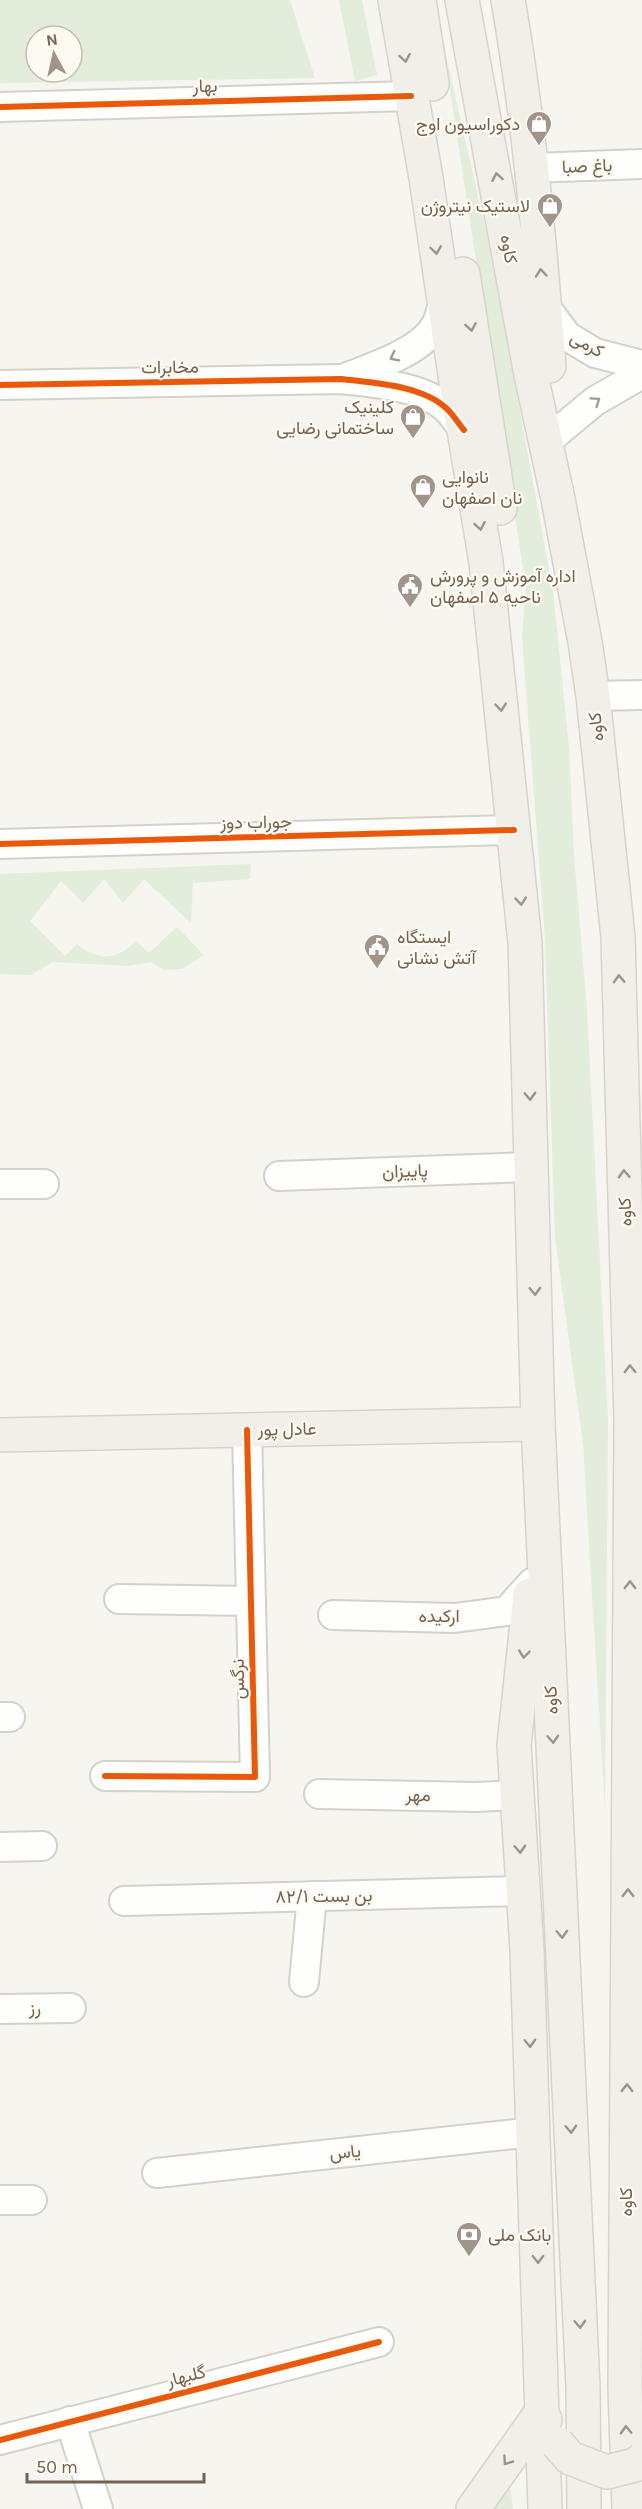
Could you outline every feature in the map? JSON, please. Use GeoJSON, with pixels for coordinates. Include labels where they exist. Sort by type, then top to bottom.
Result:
{"type":"FeatureCollection","features":[{"type":"Feature","properties":{"kind":"main road","name":"کاوه"},"geometry":{"type":"LineString","coordinates":[[395,0],[486,562],[525,943],[538,1424],[582,2375],[584,2509]]}},
{"type":"Feature","properties":{"kind":"main road"},"geometry":{"type":"LineString","coordinates":[[419,0],[509,565],[495,649]]}},
{"type":"Feature","properties":{"kind":"main road","name":"کاوه"},"geometry":{"type":"LineString","coordinates":[[462,0],[533,311],[558,499],[593,696],[632,1091],[636,1404],[630,1643],[625,2376],[629,2509]]}},
{"type":"Feature","properties":{"kind":"main road"},"geometry":{"type":"LineString","coordinates":[[508,0],[522,79],[532,168],[533,311],[554,435],[558,499]]}},
{"type":"Feature","properties":{"kind":"main road"},"geometry":{"type":"LineString","coordinates":[[522,79],[526,0]]}},
{"type":"Feature","properties":{"kind":"main road","name":"عادل پور"},"geometry":{"type":"LineString","coordinates":[[0,1435],[538,1424]]}},
{"type":"Feature","properties":{"kind":"main road"},"geometry":{"type":"LineString","coordinates":[[542,1492],[514,1745],[523,1891],[533,2132],[545,2509]]}},
{"type":"Feature","properties":{"kind":"main road"},"geometry":{"type":"LineString","coordinates":[[630,1643],[642,1696]]}},
{"type":"Feature","properties":{"kind":"main road"},"geometry":{"type":"LineString","coordinates":[[541,2413],[557,2443],[570,2458],[607,2472],[636,2465],[642,2460]]}},
{"type":"Feature","properties":{"kind":"main road"},"geometry":{"type":"LineString","coordinates":[[473,2509],[541,2413]]}},
{"type":"Feature","properties":{"kind":"street","name":"بهار"},"geometry":{"type":"LineString","coordinates":[[0,107],[411,96]]}},
{"type":"Feature","properties":{"kind":"street","name":"باغ صبا"},"geometry":{"type":"LineString","coordinates":[[532,168],[642,164]]}},
{"type":"Feature","properties":{"kind":"street"},"geometry":{"type":"LineString","coordinates":[[341,379],[390,360],[420,343],[436,325],[444,301]]}},
{"type":"Feature","properties":{"kind":"street","name":"کرمی"},"geometry":{"type":"LineString","coordinates":[[533,311],[595,353],[642,365]]}},
{"type":"Feature","properties":{"kind":"street"},"geometry":{"type":"LineString","coordinates":[[554,435],[595,401],[642,374]]}},
{"type":"Feature","properties":{"kind":"street"},"geometry":{"type":"LineString","coordinates":[[341,379],[393,386],[419,393],[445,407],[464,430]]}},
{"type":"Feature","properties":{"kind":"street","name":"مخابرات"},"geometry":{"type":"LineString","coordinates":[[0,385],[341,379]]}},
{"type":"Feature","properties":{"kind":"street"},"geometry":{"type":"LineString","coordinates":[[593,696],[642,695]]}},
{"type":"Feature","properties":{"kind":"street","name":"جوراب دوز"},"geometry":{"type":"LineString","coordinates":[[0,844],[514,831]]}},
{"type":"Feature","properties":{"kind":"street","name":"پاییزان"},"geometry":{"type":"LineString","coordinates":[[279,1176],[532,1167]]}},
{"type":"Feature","properties":{"kind":"street"},"geometry":{"type":"LineString","coordinates":[[0,1185],[45,1184]]}},
{"type":"Feature","properties":{"kind":"street","name":"نرگس"},"geometry":{"type":"LineString","coordinates":[[105,1776],[255,1777],[247,1430]]}},
{"type":"Feature","properties":{"kind":"street","name":"ارکیده"},"geometry":{"type":"LineString","coordinates":[[333,1614],[455,1618],[507,1611],[532,1582]]}},
{"type":"Feature","properties":{"kind":"street"},"geometry":{"type":"LineString","coordinates":[[119,1599],[251,1601]]}},
{"type":"Feature","properties":{"kind":"street","name":"مهر"},"geometry":{"type":"LineString","coordinates":[[319,1794],[476,1797],[517,1795]]}},
{"type":"Feature","properties":{"kind":"street"},"geometry":{"type":"LineString","coordinates":[[0,1847],[42,1846]]}},
{"type":"Feature","properties":{"kind":"street","name":"بن بست ۸۲/۱"},"geometry":{"type":"LineString","coordinates":[[124,1901],[523,1891]]}},
{"type":"Feature","properties":{"kind":"street"},"geometry":{"type":"LineString","coordinates":[[304,1982],[312,1896]]}},
{"type":"Feature","properties":{"kind":"street","name":"رز"},"geometry":{"type":"LineString","coordinates":[[0,2009],[71,2008]]}},
{"type":"Feature","properties":{"kind":"street","name":"یاس"},"geometry":{"type":"LineString","coordinates":[[157,2173],[533,2132]]}},
{"type":"Feature","properties":{"kind":"street"},"geometry":{"type":"LineString","coordinates":[[0,2200],[32,2200]]}},
{"type":"Feature","properties":{"kind":"street","name":"گلبهار"},"geometry":{"type":"LineString","coordinates":[[0,2440],[380,2342]]}},
{"type":"Feature","properties":{"kind":"street"},"geometry":{"type":"LineString","coordinates":[[70,2421],[98,2509]]}},
{"type":"Feature","properties":{"kind":"green space"},"geometry":{"type":"Polygon","coordinates":[[[0,0],[290,0],[315,78],[84,82],[84,24],[24,24],[24,83],[0,83],[0,0]]]}},
{"type":"Feature","properties":{"kind":"green space"},"geometry":{"type":"Polygon","coordinates":[[[339,0],[362,0],[377,75],[355,81],[339,0]]]}},
{"type":"Feature","properties":{"kind":"green space"},"geometry":{"type":"Polygon","coordinates":[[[442,38],[490,249],[553,591],[569,748],[574,855],[587,1010],[608,1420],[605,1809],[583,1444],[555,1237],[545,940],[522,636],[526,588],[442,38]]]}},
{"type":"Feature","properties":{"kind":"green space"},"geometry":{"type":"Polygon","coordinates":[[[251,864],[250,879],[193,883],[191,923],[144,879],[123,903],[104,879],[83,903],[61,881],[30,921],[65,956],[77,944],[92,954],[107,956],[129,948],[136,941],[149,953],[177,927],[204,955],[182,969],[165,970],[151,962],[127,966],[53,962],[30,975],[0,974],[0,874],[251,864]]]}},
{"type":"Feature","properties":{"kind":"green space"},"geometry":{"type":"Polygon","coordinates":[[[509,2476],[513,2509],[488,2509],[509,2476]]]}},
{"type":"Feature","properties":{"kind":"cycle path"},"geometry":{"type":"LineString","coordinates":[[0,107],[411,96]]}},
{"type":"Feature","properties":{"kind":"cycle path"},"geometry":{"type":"LineString","coordinates":[[0,385],[341,379],[396,386],[424,394],[446,408],[464,430]]}},
{"type":"Feature","properties":{"kind":"cycle path"},"geometry":{"type":"LineString","coordinates":[[0,844],[514,830]]}},
{"type":"Feature","properties":{"kind":"cycle path"},"geometry":{"type":"LineString","coordinates":[[105,1776],[255,1777],[247,1430]]}},
{"type":"Feature","properties":{"kind":"cycle path"},"geometry":{"type":"LineString","coordinates":[[0,2440],[379,2342]]}},
{"type":"Feature","properties":{"kind":"place","name":"دکوراسیون اوج"},"geometry":{"type":"Point","coordinates":[539,147]}},
{"type":"Feature","properties":{"kind":"place","name":"لاستیک نیتروژن"},"geometry":{"type":"Point","coordinates":[550,229]}},
{"type":"Feature","properties":{"kind":"place","name":"کلینیک ساختمانی رضایی"},"geometry":{"type":"Point","coordinates":[413,440]}},
{"type":"Feature","properties":{"kind":"place","name":"نانوایی نان اصفهان"},"geometry":{"type":"Point","coordinates":[423,510]}},
{"type":"Feature","properties":{"kind":"place","name":"اداره آموزش و پرورش ناحیه ۵ اصفهان"},"geometry":{"type":"Point","coordinates":[410,609]}},
{"type":"Feature","properties":{"kind":"place","name":"ایستگاه آتش نشانی"},"geometry":{"type":"Point","coordinates":[377,970]}},
{"type":"Feature","properties":{"kind":"place","name":"بانک ملی"},"geometry":{"type":"Point","coordinates":[469,2258]}}]}
